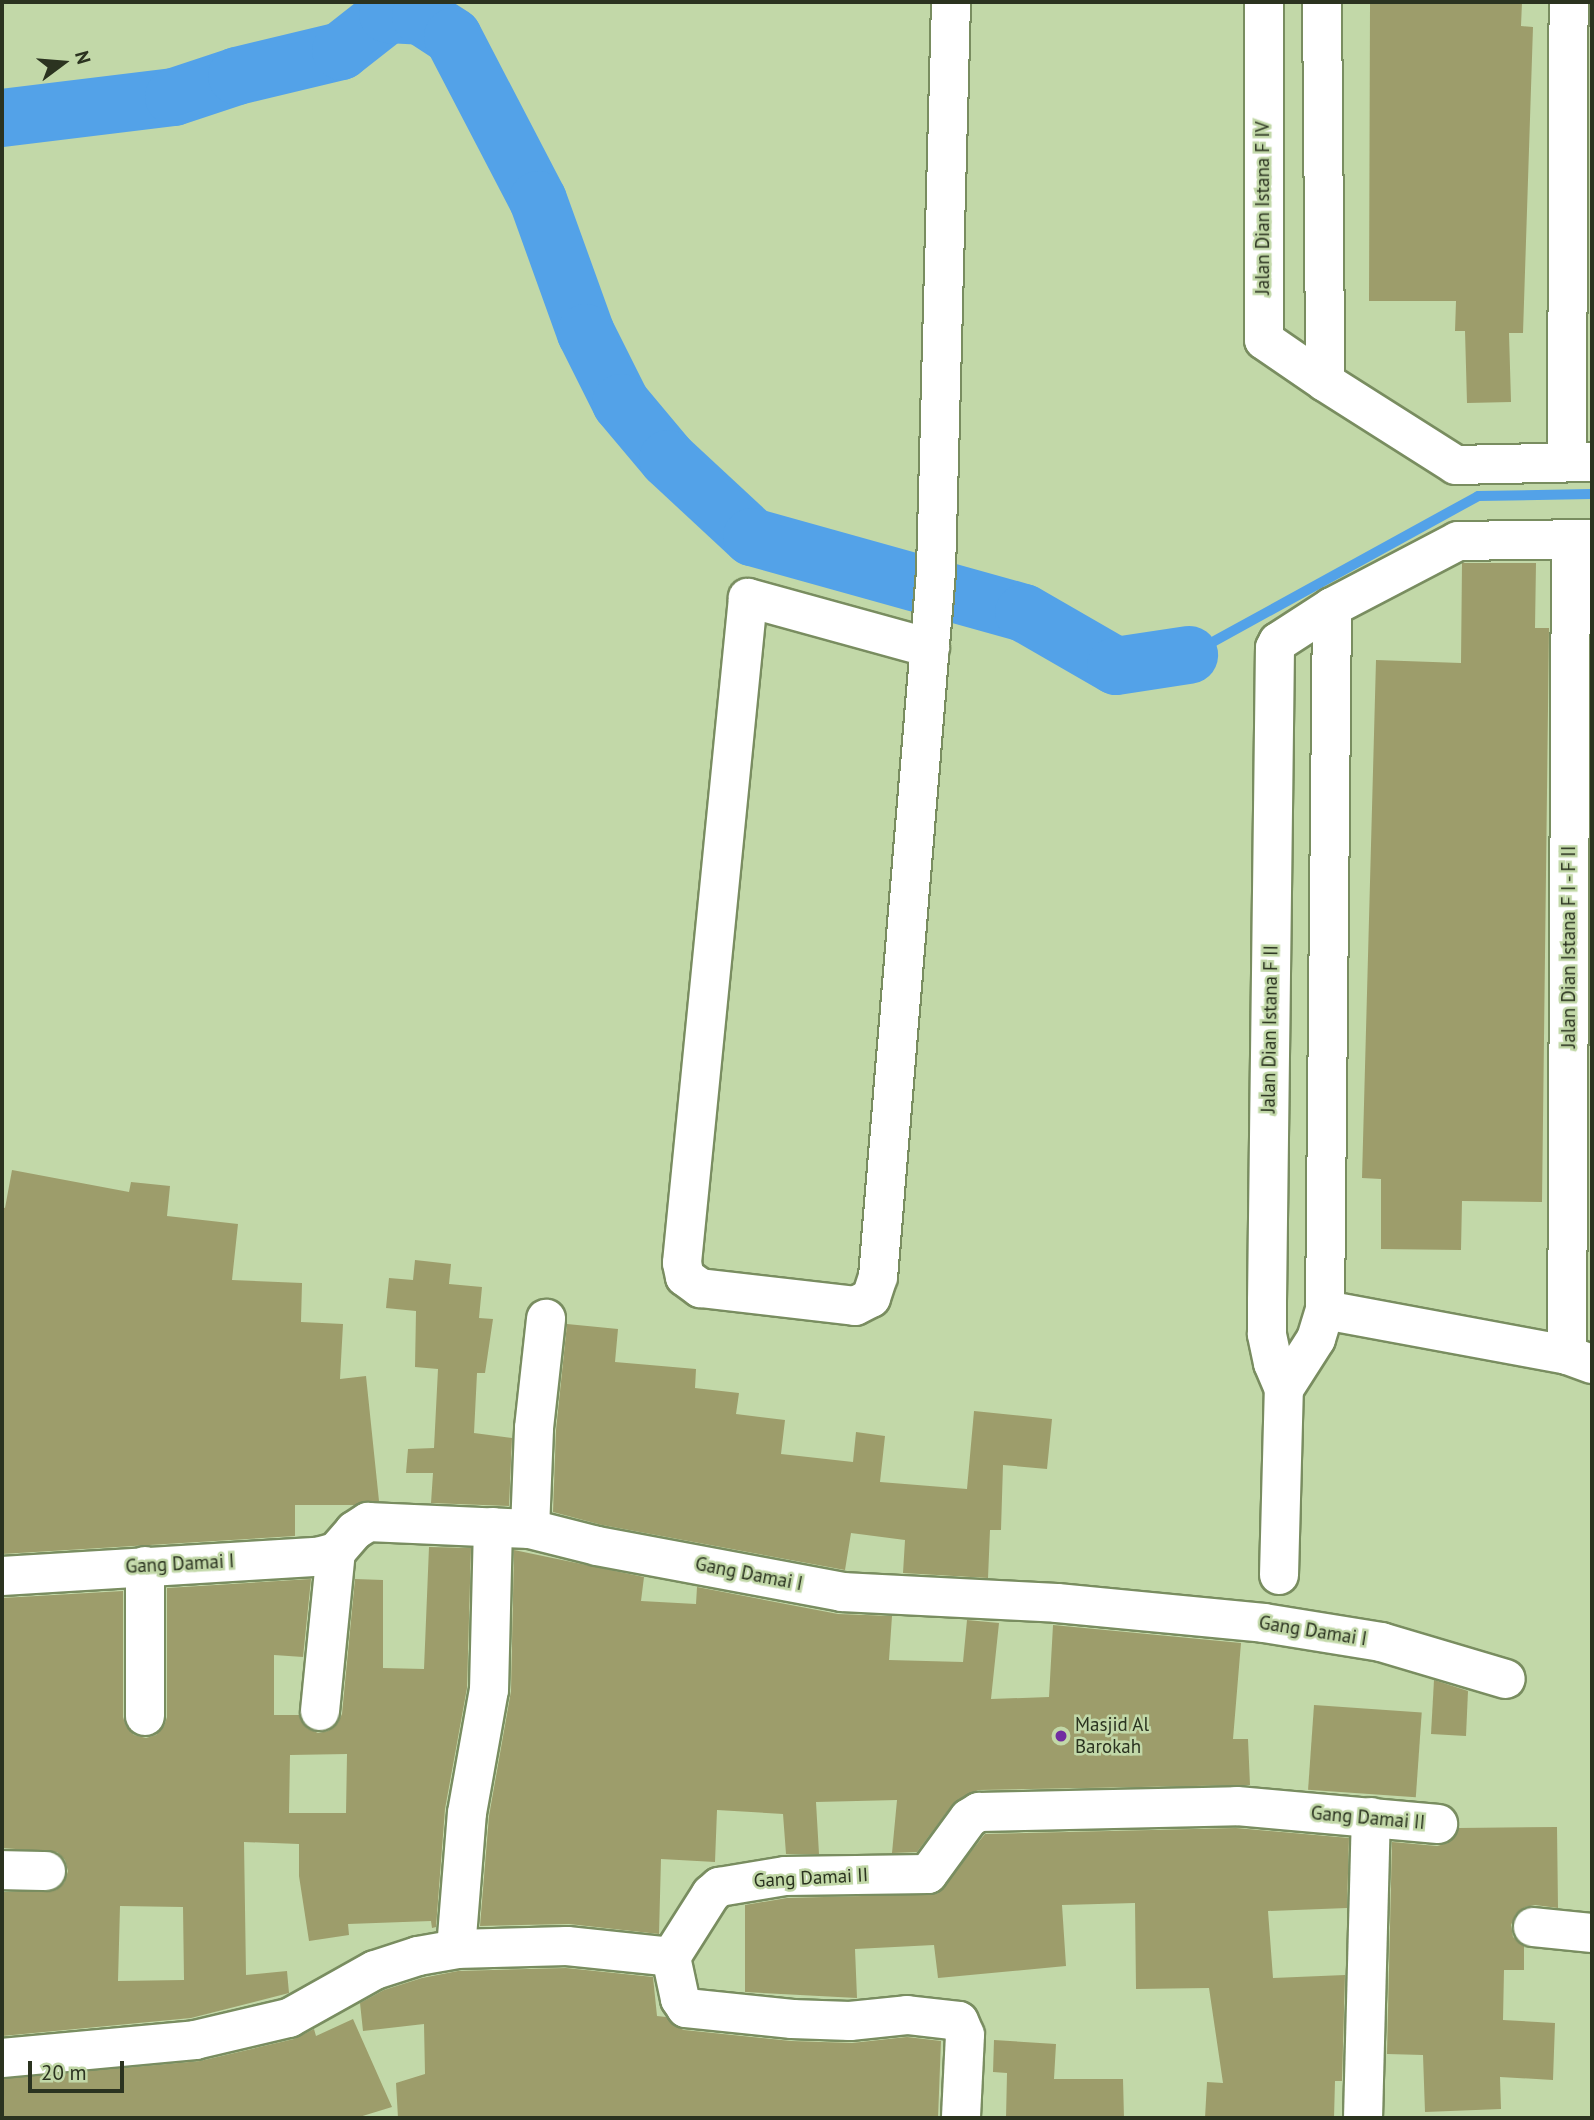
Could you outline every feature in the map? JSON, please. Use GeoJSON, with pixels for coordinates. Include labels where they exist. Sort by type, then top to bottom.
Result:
{"type":"FeatureCollection","features":[{"type":"Feature","properties":{"kind":"street"},"geometry":{"type":"LineString","coordinates":[[931,633],[748,598],[682,1263],[685,1277],[700,1288],[855,1307],[871,1298],[878,1277],[931,633],[936,571],[951,2]]}},
{"type":"Feature","properties":{"kind":"street","name":"Jalan Dian Istana F IV"},"geometry":{"type":"LineString","coordinates":[[1264,2],[1263,338],[1325,382],[1456,465],[1472,467],[1580,461]]}},
{"type":"Feature","properties":{"kind":"street"},"geometry":{"type":"LineString","coordinates":[[1322,2],[1325,382]]}},
{"type":"Feature","properties":{"kind":"street"},"geometry":{"type":"LineString","coordinates":[[1569,2],[1580,461]]}},
{"type":"Feature","properties":{"kind":"street","name":"Jalan Dian Istana F II"},"geometry":{"type":"LineString","coordinates":[[1284,1389],[1273,1363],[1267,1334],[1274,650],[1278,642],[1332,607],[1458,541],[1582,539]]}},
{"type":"Feature","properties":{"kind":"street","name":"Jalan Dian Istana F I - F II"},"geometry":{"type":"LineString","coordinates":[[1579,1360],[1582,539]]}},
{"type":"Feature","properties":{"kind":"street"},"geometry":{"type":"LineString","coordinates":[[1279,1575],[1284,1389],[1316,1339],[1325,1310],[1332,607]]}},
{"type":"Feature","properties":{"kind":"street"},"geometry":{"type":"LineString","coordinates":[[1325,1310],[1579,1360]]}},
{"type":"Feature","properties":{"kind":"street"},"geometry":{"type":"LineString","coordinates":[[456,1949],[467,1813],[489,1690],[512,1528],[534,1428],[546,1319]]}},
{"type":"Feature","properties":{"kind":"street","name":"Gang Damai I"},"geometry":{"type":"LineString","coordinates":[[2,1576],[317,1557],[336,1552],[354,1531],[368,1522],[512,1528],[842,1592],[1057,1603],[1264,1623],[1381,1642],[1506,1679]]}},
{"type":"Feature","properties":{"kind":"street"},"geometry":{"type":"LineString","coordinates":[[320,1711],[336,1552]]}},
{"type":"Feature","properties":{"kind":"street"},"geometry":{"type":"LineString","coordinates":[[145,1566],[145,1716]]}},
{"type":"Feature","properties":{"kind":"street","name":"Gang Damai II"},"geometry":{"type":"LineString","coordinates":[[671,1957],[703,1905],[719,1887],[730,1883],[785,1876],[926,1874],[969,1818],[979,1812],[1237,1806],[1438,1824]]}},
{"type":"Feature","properties":{"kind":"street"},"geometry":{"type":"LineString","coordinates":[[1363,2118],[1371,1817]]}},
{"type":"Feature","properties":{"kind":"street"},"geometry":{"type":"LineString","coordinates":[[2,1870],[46,1871]]}},
{"type":"Feature","properties":{"kind":"street"},"geometry":{"type":"LineString","coordinates":[[1534,1927],[1592,1933]]}},
{"type":"Feature","properties":{"kind":"street"},"geometry":{"type":"LineString","coordinates":[[2,2058],[195,2040],[289,2018],[375,1970],[418,1956],[456,1949],[567,1946],[671,1957],[680,1999],[686,2008],[792,2019],[850,2021],[907,2015],[959,2021],[965,2035],[961,2118]]}},
{"type":"Feature","properties":{"kind":"building"},"geometry":{"type":"Polygon","coordinates":[[[1370,2],[1522,2],[1521,26],[1533,27],[1523,333],[1509,333],[1511,402],[1467,403],[1465,331],[1455,331],[1456,301],[1369,301],[1370,2]]]}},
{"type":"Feature","properties":{"kind":"building"},"geometry":{"type":"Polygon","coordinates":[[[1462,563],[1536,563],[1535,628],[1549,628],[1542,1202],[1462,1201],[1461,1250],[1381,1249],[1381,1179],[1362,1178],[1376,660],[1461,663],[1462,563]]]}},
{"type":"Feature","properties":{"kind":"building"},"geometry":{"type":"Polygon","coordinates":[[[12,1170],[129,1192],[131,1182],[170,1186],[167,1216],[238,1224],[232,1280],[302,1283],[301,1322],[343,1324],[340,1379],[366,1376],[379,1501],[355,1505],[295,1505],[295,1536],[2,1554],[2,1207],[5,1208],[12,1170]]]}},
{"type":"Feature","properties":{"kind":"building"},"geometry":{"type":"Polygon","coordinates":[[[415,1260],[451,1264],[449,1284],[482,1287],[479,1318],[493,1319],[485,1373],[477,1373],[474,1433],[512,1438],[509,1506],[431,1503],[433,1473],[406,1473],[408,1449],[434,1448],[438,1369],[415,1367],[416,1311],[386,1308],[389,1278],[413,1280],[415,1260]]]}},
{"type":"Feature","properties":{"kind":"building"},"geometry":{"type":"Polygon","coordinates":[[[567,1324],[618,1329],[615,1362],[696,1369],[695,1388],[739,1393],[736,1414],[785,1420],[781,1454],[853,1462],[856,1432],[885,1436],[880,1482],[967,1489],[974,1411],[1052,1419],[1047,1469],[1003,1465],[1001,1530],[990,1530],[988,1578],[903,1573],[905,1540],[851,1533],[845,1570],[602,1525],[553,1512],[556,1430],[567,1324]]]}},
{"type":"Feature","properties":{"kind":"building"},"geometry":{"type":"Polygon","coordinates":[[[429,1547],[471,1548],[467,1688],[445,1809],[436,1927],[432,1928],[431,1921],[348,1924],[349,1935],[309,1941],[299,1876],[299,1844],[244,1842],[246,1975],[287,1971],[289,1993],[191,2018],[2,2036],[2,1892],[56,1890],[64,1883],[68,1871],[65,1860],[57,1852],[2,1848],[2,1598],[123,1591],[123,1717],[126,1726],[134,1735],[146,1738],[156,1735],[164,1726],[167,1717],[167,1588],[311,1579],[303,1657],[274,1655],[274,1715],[299,1715],[307,1728],[318,1733],[328,1731],[337,1724],[342,1714],[355,1579],[383,1580],[383,1668],[424,1669],[429,1547]],[[347,1754],[290,1755],[289,1813],[346,1813],[347,1754]],[[120,1906],[118,1981],[184,1980],[183,1907],[120,1906]]]}},
{"type":"Feature","properties":{"kind":"building"},"geometry":{"type":"Polygon","coordinates":[[[514,1550],[644,1577],[641,1601],[696,1604],[697,1587],[838,1614],[892,1616],[889,1660],[963,1662],[967,1620],[999,1623],[991,1699],[1049,1697],[1053,1625],[1241,1643],[1233,1739],[1248,1739],[1250,1785],[978,1790],[952,1805],[917,1852],[892,1853],[897,1800],[816,1802],[819,1854],[786,1854],[783,1814],[717,1810],[715,1862],[661,1859],[659,1934],[569,1924],[480,1926],[489,1816],[511,1691],[514,1550]]]}},
{"type":"Feature","properties":{"kind":"building"},"geometry":{"type":"Polygon","coordinates":[[[1434,1680],[1468,1691],[1466,1736],[1431,1734],[1434,1680]]]}},
{"type":"Feature","properties":{"kind":"building"},"geometry":{"type":"Polygon","coordinates":[[[1314,1705],[1422,1713],[1416,1797],[1308,1790],[1314,1705]]]}},
{"type":"Feature","properties":{"kind":"building"},"geometry":{"type":"Polygon","coordinates":[[[1557,1827],[1558,1908],[1535,1905],[1525,1907],[1516,1914],[1511,1925],[1513,1937],[1524,1946],[1524,1970],[1504,1970],[1503,2020],[1555,2023],[1553,2080],[1500,2077],[1501,2109],[1425,2112],[1423,2055],[1387,2054],[1392,1842],[1437,1846],[1448,1843],[1459,1828],[1557,1827]]]}},
{"type":"Feature","properties":{"kind":"building"},"geometry":{"type":"Polygon","coordinates":[[[1236,1828],[1349,1838],[1347,1908],[1268,1911],[1273,1978],[1345,1975],[1342,2081],[1335,2081],[1334,2118],[1205,2118],[1207,2082],[1223,2083],[1209,1988],[1136,1989],[1135,1903],[1062,1905],[1066,1966],[938,1978],[934,1945],[855,1949],[857,1998],[745,1992],[745,1905],[787,1898],[937,1894],[985,1834],[1236,1828]]]}},
{"type":"Feature","properties":{"kind":"building"},"geometry":{"type":"Polygon","coordinates":[[[566,1968],[653,1977],[657,2016],[666,2017],[674,2026],[684,2030],[791,2041],[852,2043],[907,2037],[941,2041],[938,2118],[398,2118],[396,2083],[425,2074],[424,2024],[363,2031],[360,2003],[384,1990],[422,1978],[458,1971],[566,1968]]]}},
{"type":"Feature","properties":{"kind":"building"},"geometry":{"type":"Polygon","coordinates":[[[353,2019],[392,2107],[356,2118],[2,2118],[2,2079],[200,2061],[294,2039],[314,2029],[316,2036],[353,2019]]]}},
{"type":"Feature","properties":{"kind":"building"},"geometry":{"type":"Polygon","coordinates":[[[994,2040],[1056,2044],[1054,2079],[1123,2079],[1124,2118],[1006,2118],[1007,2073],[993,2072],[994,2040]]]}},
{"type":"Feature","properties":{"kind":"waterway"},"geometry":{"type":"LineString","coordinates":[[2,118],[174,97],[237,76],[341,51],[388,14],[421,16],[453,37],[538,200],[586,333],[621,403],[668,459],[752,537],[1024,613],[1116,666],[1189,655]]}},
{"type":"Feature","properties":{"kind":"waterway"},"geometry":{"type":"LineString","coordinates":[[1189,655],[1478,496],[1592,494]]}},
{"type":"Feature","properties":{"kind":"place","name":"Masjid Al Barokah"},"geometry":{"type":"Point","coordinates":[1061,1736]}}]}
